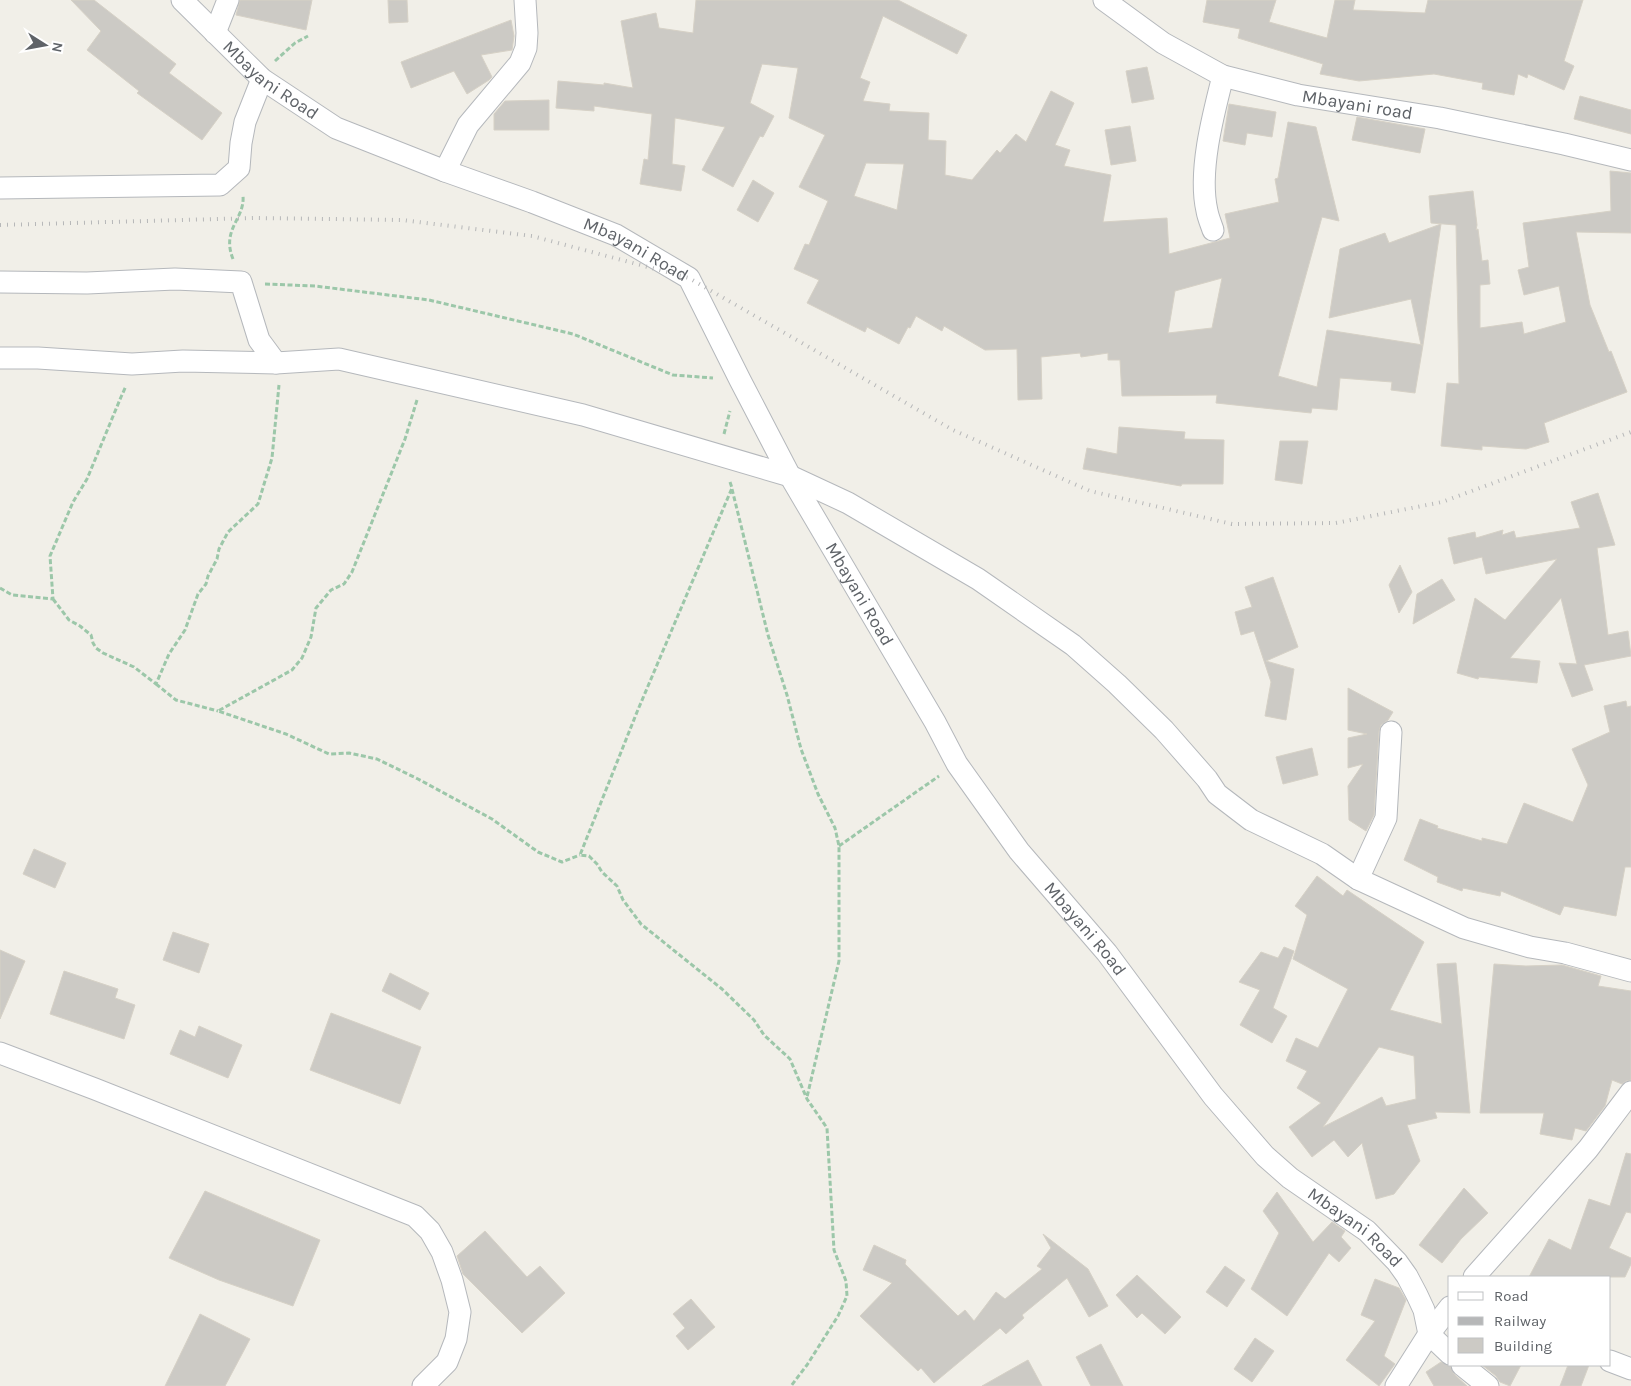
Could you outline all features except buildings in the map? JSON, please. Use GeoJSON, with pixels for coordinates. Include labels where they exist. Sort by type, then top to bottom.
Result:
{"type":"FeatureCollection","features":[{"type":"Feature","properties":{"kind":"street","name":"Mbayani Road"},"geometry":{"type":"LineString","coordinates":[[182,0],[262,79],[336,128],[445,172],[532,202],[616,235],[689,278],[790,476],[935,722],[957,764],[1019,851],[1107,954],[1213,1096],[1265,1156],[1290,1178],[1367,1230],[1397,1262],[1407,1276],[1424,1310],[1429,1334]]}},
{"type":"Feature","properties":{"kind":"street"},"geometry":{"type":"LineString","coordinates":[[215,33],[228,0]]}},
{"type":"Feature","properties":{"kind":"street"},"geometry":{"type":"LineString","coordinates":[[445,172],[468,125],[520,63],[526,48],[525,0]]}},
{"type":"Feature","properties":{"kind":"street","name":"Mbayani road"},"geometry":{"type":"LineString","coordinates":[[1104,0],[1162,43],[1222,76],[1298,96],[1440,118],[1631,160]]}},
{"type":"Feature","properties":{"kind":"street"},"geometry":{"type":"LineString","coordinates":[[1213,230],[1207,211],[1204,190],[1211,120],[1222,76]]}},
{"type":"Feature","properties":{"kind":"street"},"geometry":{"type":"LineString","coordinates":[[0,188],[220,185],[239,168],[241,143],[246,122],[262,79]]}},
{"type":"Feature","properties":{"kind":"street"},"geometry":{"type":"LineString","coordinates":[[0,282],[87,283],[175,279],[242,282],[259,340],[276,363]]}},
{"type":"Feature","properties":{"kind":"street"},"geometry":{"type":"LineString","coordinates":[[0,358],[38,358],[132,364],[184,361],[276,363],[339,359],[583,415],[790,476],[848,503],[978,579],[1073,645],[1117,684],[1164,730],[1217,794],[1251,820],[1322,854],[1358,879],[1464,928],[1530,947],[1565,953],[1631,971]]}},
{"type":"Feature","properties":{"kind":"street"},"geometry":{"type":"LineString","coordinates":[[1358,879],[1386,818],[1391,732]]}},
{"type":"Feature","properties":{"kind":"street"},"geometry":{"type":"LineString","coordinates":[[0,1054],[415,1216],[430,1231],[442,1252],[452,1280],[460,1312],[456,1339],[447,1362],[423,1386]]}},
{"type":"Feature","properties":{"kind":"street"},"geometry":{"type":"LineString","coordinates":[[1475,1276],[1588,1149],[1631,1092]]}},
{"type":"Feature","properties":{"kind":"street"},"geometry":{"type":"LineString","coordinates":[[1396,1386],[1429,1334],[1448,1310]]}},
{"type":"Feature","properties":{"kind":"street"},"geometry":{"type":"LineString","coordinates":[[1429,1334],[1448,1352]]}},
{"type":"Feature","properties":{"kind":"street"},"geometry":{"type":"LineString","coordinates":[[1611,1360],[1631,1369]]}},
{"type":"Feature","properties":{"kind":"street"},"geometry":{"type":"LineString","coordinates":[[1463,1366],[1488,1386]]}},
{"type":"Feature","properties":{"kind":"path"},"geometry":{"type":"LineString","coordinates":[[262,79],[278,58],[308,36]]}},
{"type":"Feature","properties":{"kind":"path"},"geometry":{"type":"LineString","coordinates":[[239,168],[243,204],[231,232],[229,248],[242,282],[315,286],[429,300],[573,334],[673,375],[740,380],[724,428],[722,455],[732,488],[768,635],[787,695],[801,749],[840,846],[839,960],[807,1099]]}},
{"type":"Feature","properties":{"kind":"path"},"geometry":{"type":"LineString","coordinates":[[156,684],[169,654],[185,630],[198,594],[206,584],[219,549],[228,532],[258,504],[272,458],[281,374],[276,363]]}},
{"type":"Feature","properties":{"kind":"path"},"geometry":{"type":"LineString","coordinates":[[132,364],[127,385],[120,397],[87,479],[73,502],[50,556],[53,599],[69,620],[91,635],[96,648],[134,667],[176,700],[218,711],[286,734],[329,754],[349,753],[377,759],[492,819],[538,852],[562,862],[580,855],[589,856],[602,872],[618,886],[623,900],[641,924],[744,1009],[764,1035],[790,1059],[807,1099],[827,1128],[834,1250],[846,1281],[847,1296],[838,1316],[807,1365],[791,1386]]}},
{"type":"Feature","properties":{"kind":"path"},"geometry":{"type":"LineString","coordinates":[[218,711],[292,670],[302,658],[311,636],[316,608],[331,590],[344,584],[352,572],[405,439],[423,379]]}},
{"type":"Feature","properties":{"kind":"path"},"geometry":{"type":"LineString","coordinates":[[580,855],[637,712],[732,488]]}},
{"type":"Feature","properties":{"kind":"path"},"geometry":{"type":"LineString","coordinates":[[0,588],[12,595],[53,599]]}},
{"type":"Feature","properties":{"kind":"path"},"geometry":{"type":"LineString","coordinates":[[840,846],[957,764]]}},
{"type":"Feature","properties":{"kind":"railway"},"geometry":{"type":"LineString","coordinates":[[0,225],[255,218],[402,220],[532,236],[689,278],[953,430],[1090,491],[1232,524],[1336,523],[1442,502],[1631,432]]}}]}
